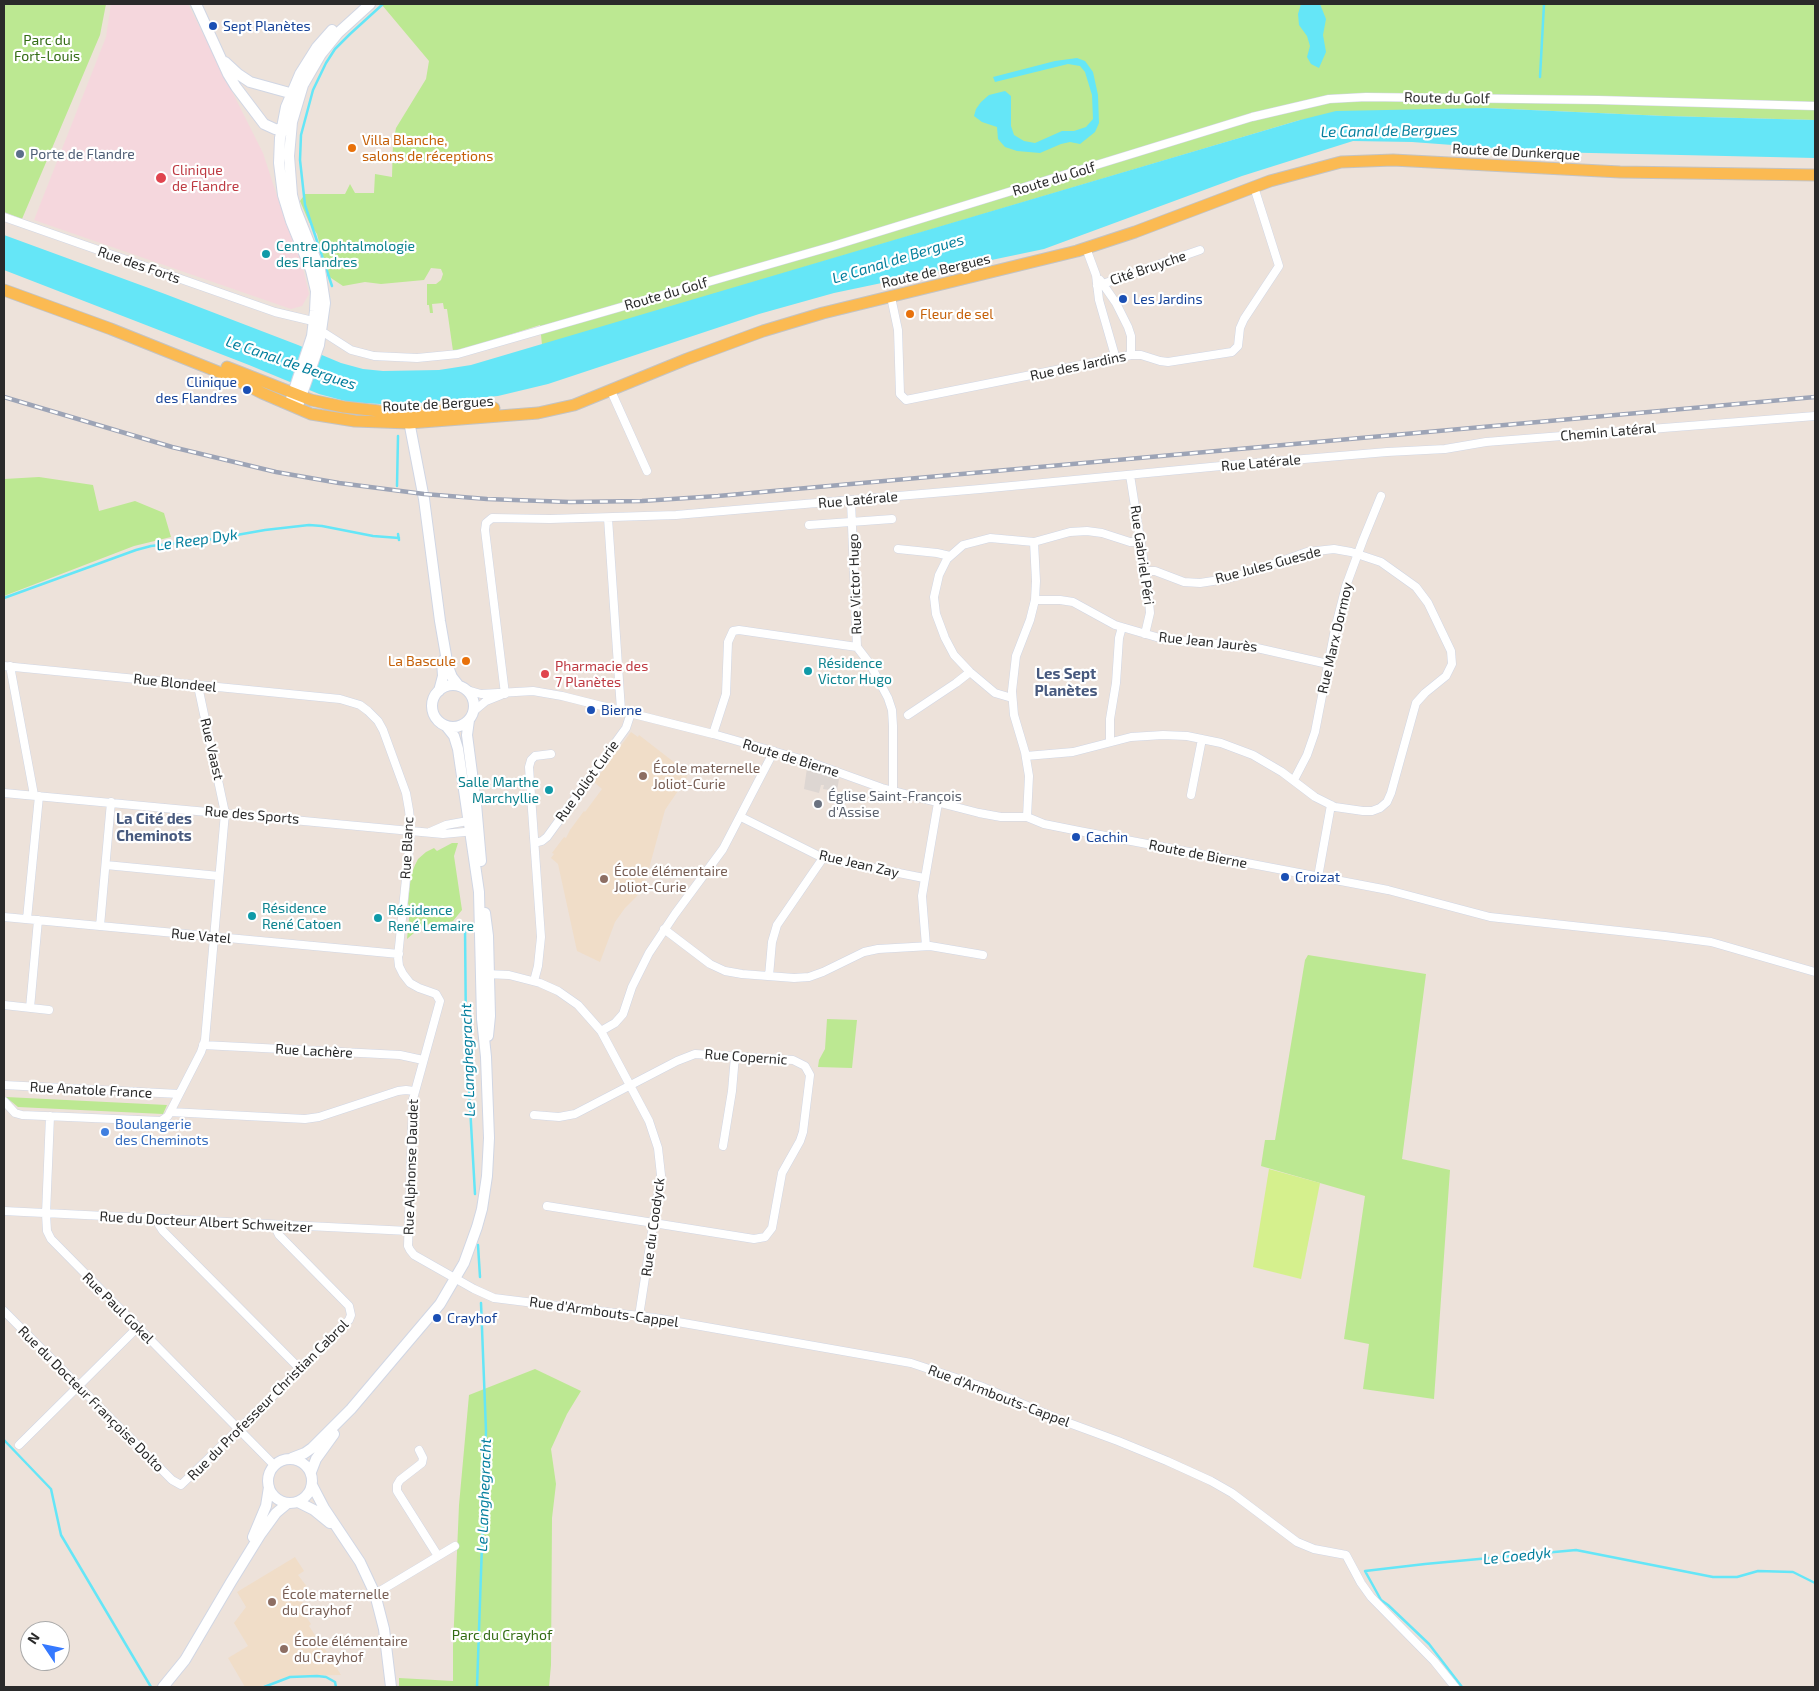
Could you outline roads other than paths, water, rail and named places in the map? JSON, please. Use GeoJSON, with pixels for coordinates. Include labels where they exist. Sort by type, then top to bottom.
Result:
{"type":"FeatureCollection","features":[{"type":"Feature","properties":{"kind":"main road","name":"Route de Dunkerque"},"geometry":{"type":"LineString","coordinates":[[1282,177],[1341,162],[1376,160],[1620,172],[1815,175]]}},
{"type":"Feature","properties":{"kind":"main road","name":"Route de Bergues"},"geometry":{"type":"LineString","coordinates":[[4,290],[106,327],[223,373],[297,396],[315,415],[381,423],[412,417],[546,412],[574,406],[752,334],[812,316],[1034,263],[1086,248],[1282,177]]}},
{"type":"Feature","properties":{"kind":"street"},"geometry":{"type":"LineString","coordinates":[[196,4],[230,78],[260,121],[268,127],[286,131]]}},
{"type":"Feature","properties":{"kind":"street"},"geometry":{"type":"LineString","coordinates":[[297,396],[313,348],[318,326],[316,291],[312,270],[289,215],[282,188],[279,163],[303,67],[321,42],[340,22],[364,4]]}},
{"type":"Feature","properties":{"kind":"street"},"geometry":{"type":"LineString","coordinates":[[295,95],[325,48],[342,29],[370,4]]}},
{"type":"Feature","properties":{"kind":"street"},"geometry":{"type":"LineString","coordinates":[[222,57],[233,70],[250,82],[295,95]]}},
{"type":"Feature","properties":{"kind":"street","name":"Route du Golf"},"geometry":{"type":"LineString","coordinates":[[275,312],[318,326],[348,348],[374,356],[423,358],[458,354],[843,243],[1242,120],[1321,100],[1366,97],[1598,100],[1815,106]]}},
{"type":"Feature","properties":{"kind":"street","name":"Rue des Jardins"},"geometry":{"type":"LineString","coordinates":[[891,297],[898,325],[900,394],[906,400],[1131,355],[1141,355],[1168,362],[1228,353],[1238,347],[1242,323],[1279,266],[1254,187]]}},
{"type":"Feature","properties":{"kind":"street","name":"Rue des Forts"},"geometry":{"type":"LineString","coordinates":[[4,217],[275,312]]}},
{"type":"Feature","properties":{"kind":"street"},"geometry":{"type":"LineString","coordinates":[[1086,248],[1100,285],[1116,303],[1128,327],[1131,336],[1131,355]]}},
{"type":"Feature","properties":{"kind":"street","name":"Cité Bruyche"},"geometry":{"type":"LineString","coordinates":[[1100,285],[1200,250]]}},
{"type":"Feature","properties":{"kind":"street"},"geometry":{"type":"LineString","coordinates":[[1100,285],[1099,300],[1116,359]]}},
{"type":"Feature","properties":{"kind":"street"},"geometry":{"type":"LineString","coordinates":[[612,391],[647,471]]}},
{"type":"Feature","properties":{"kind":"street","name":"Chemin Latéral"},"geometry":{"type":"LineString","coordinates":[[1402,452],[1452,448],[1486,442],[1815,416]]}},
{"type":"Feature","properties":{"kind":"street"},"geometry":{"type":"LineString","coordinates":[[235,1574],[263,1515],[268,1500],[269,1474],[274,1465],[281,1460],[302,1455],[312,1448],[351,1409],[433,1313],[456,1279],[471,1246],[477,1227],[486,1183],[489,1138],[486,1057],[482,1019],[485,974],[468,738],[473,700],[449,671],[440,620],[412,417]]}},
{"type":"Feature","properties":{"kind":"street","name":"Rue Latérale"},"geometry":{"type":"LineString","coordinates":[[505,693],[485,530],[486,522],[490,519],[608,518],[676,515],[1402,452]]}},
{"type":"Feature","properties":{"kind":"street","name":"Rue Gabriel Péri"},"geometry":{"type":"LineString","coordinates":[[1130,475],[1146,571],[1150,613],[1145,634]]}},
{"type":"Feature","properties":{"kind":"street","name":"Rue Marx Dormoy"},"geometry":{"type":"LineString","coordinates":[[1294,780],[1307,755],[1314,732],[1344,593],[1357,554],[1381,496]]}},
{"type":"Feature","properties":{"kind":"street","name":"Rue Victor Hugo"},"geometry":{"type":"LineString","coordinates":[[851,500],[857,647],[870,664],[888,698],[892,710],[894,726],[893,791]]}},
{"type":"Feature","properties":{"kind":"street"},"geometry":{"type":"LineString","coordinates":[[608,518],[621,710]]}},
{"type":"Feature","properties":{"kind":"street","name":"Rue Victor Hugo"},"geometry":{"type":"LineString","coordinates":[[809,525],[892,519]]}},
{"type":"Feature","properties":{"kind":"street"},"geometry":{"type":"LineString","coordinates":[[1012,698],[995,692],[970,672],[951,650],[940,625],[935,608],[935,586],[941,568],[950,556],[963,545],[985,538],[1034,542],[1070,532],[1087,531],[1102,533],[1130,542],[1141,542]]}},
{"type":"Feature","properties":{"kind":"street"},"geometry":{"type":"LineString","coordinates":[[1027,817],[1029,780],[1026,756],[1014,715],[1012,680],[1016,656],[1030,620],[1034,600],[1036,581],[1034,542]]}},
{"type":"Feature","properties":{"kind":"street"},"geometry":{"type":"LineString","coordinates":[[898,549],[937,552],[950,556]]}},
{"type":"Feature","properties":{"kind":"street","name":"Rue Jules Guesde"},"geometry":{"type":"LineString","coordinates":[[1146,571],[1155,571],[1184,582],[1200,583],[1245,574],[1312,551],[1334,549],[1357,554],[1386,565],[1420,590],[1451,651],[1452,664],[1446,676],[1422,696],[1414,707],[1392,793],[1387,802],[1380,808],[1367,811],[1345,809],[1330,805]]}},
{"type":"Feature","properties":{"kind":"street","name":"Rue Jean Jaurès"},"geometry":{"type":"LineString","coordinates":[[1034,600],[1073,602],[1122,627],[1176,641],[1232,644],[1266,649],[1328,664]]}},
{"type":"Feature","properties":{"kind":"street"},"geometry":{"type":"LineString","coordinates":[[440,620],[443,676],[439,691],[434,698],[432,710],[437,720],[446,726],[454,736],[474,826]]}},
{"type":"Feature","properties":{"kind":"street"},"geometry":{"type":"LineString","coordinates":[[1110,741],[1110,719],[1116,682],[1119,638],[1122,627]]}},
{"type":"Feature","properties":{"kind":"street","name":"Rue Victor Hugo"},"geometry":{"type":"LineString","coordinates":[[713,734],[726,694],[728,642],[733,631],[739,630],[857,647]]}},
{"type":"Feature","properties":{"kind":"street"},"geometry":{"type":"LineString","coordinates":[[7,666],[36,796],[27,919]]}},
{"type":"Feature","properties":{"kind":"street","name":"Rue Blondeel"},"geometry":{"type":"LineString","coordinates":[[7,666],[340,699]]}},
{"type":"Feature","properties":{"kind":"street"},"geometry":{"type":"LineString","coordinates":[[908,715],[970,672]]}},
{"type":"Feature","properties":{"kind":"street","name":"Rue Vaast"},"geometry":{"type":"LineString","coordinates":[[198,686],[225,813],[203,1046]]}},
{"type":"Feature","properties":{"kind":"street"},"geometry":{"type":"LineString","coordinates":[[439,691],[449,686],[463,688]]}},
{"type":"Feature","properties":{"kind":"street","name":"Route de Bierne"},"geometry":{"type":"LineString","coordinates":[[463,688],[478,694],[533,691],[631,712],[774,751],[893,791],[996,816],[1027,817],[1049,825],[1403,893],[1490,917],[1623,931],[1719,944],[1815,972]]}},
{"type":"Feature","properties":{"kind":"street","name":"Route de Bierne"},"geometry":{"type":"LineString","coordinates":[[472,715],[486,701],[505,693]]}},
{"type":"Feature","properties":{"kind":"street","name":"Rue Blanc"},"geometry":{"type":"LineString","coordinates":[[340,699],[364,708],[372,714],[381,726],[406,792],[411,830],[399,966],[406,979],[418,988],[436,994],[439,998],[439,1007],[423,1060]]}},
{"type":"Feature","properties":{"kind":"street","name":"Rue Joliot Curie"},"geometry":{"type":"LineString","coordinates":[[535,843],[547,837],[626,728],[631,712]]}},
{"type":"Feature","properties":{"kind":"street"},"geometry":{"type":"LineString","coordinates":[[446,726],[457,727],[472,715]]}},
{"type":"Feature","properties":{"kind":"street"},"geometry":{"type":"LineString","coordinates":[[1026,756],[1073,752],[1110,741],[1156,735],[1178,735],[1202,739],[1227,745],[1253,755],[1330,805],[1318,877]]}},
{"type":"Feature","properties":{"kind":"street"},"geometry":{"type":"LineString","coordinates":[[1191,795],[1202,739]]}},
{"type":"Feature","properties":{"kind":"street"},"geometry":{"type":"LineString","coordinates":[[601,1031],[615,1023],[623,1014],[642,966],[664,929],[718,856],[741,817],[774,751]]}},
{"type":"Feature","properties":{"kind":"street"},"geometry":{"type":"LineString","coordinates":[[534,981],[538,966],[541,938],[529,765],[536,755],[551,754]]}},
{"type":"Feature","properties":{"kind":"street","name":"Rue des Sports"},"geometry":{"type":"LineString","coordinates":[[4,793],[430,832],[446,825],[474,826]]}},
{"type":"Feature","properties":{"kind":"street"},"geometry":{"type":"LineString","coordinates":[[100,926],[112,802]]}},
{"type":"Feature","properties":{"kind":"street"},"geometry":{"type":"LineString","coordinates":[[926,946],[926,930],[921,906],[924,878],[938,803]]}},
{"type":"Feature","properties":{"kind":"street","name":"Rue Jean Zay"},"geometry":{"type":"LineString","coordinates":[[741,817],[823,858],[924,878]]}},
{"type":"Feature","properties":{"kind":"street"},"geometry":{"type":"LineString","coordinates":[[769,976],[772,942],[777,926],[823,858]]}},
{"type":"Feature","properties":{"kind":"street"},"geometry":{"type":"LineString","coordinates":[[106,865],[219,876]]}},
{"type":"Feature","properties":{"kind":"street","name":"Rue Vatel"},"geometry":{"type":"LineString","coordinates":[[4,917],[399,954]]}},
{"type":"Feature","properties":{"kind":"street"},"geometry":{"type":"LineString","coordinates":[[30,1008],[38,920]]}},
{"type":"Feature","properties":{"kind":"street"},"geometry":{"type":"LineString","coordinates":[[664,929],[715,967],[736,973],[769,976],[809,977],[872,950],[926,946],[983,956]]}},
{"type":"Feature","properties":{"kind":"street","name":"Rue du Coodyck"},"geometry":{"type":"LineString","coordinates":[[485,974],[509,975],[534,981],[558,991],[587,1014],[601,1031],[654,1132],[661,1175],[640,1316]]}},
{"type":"Feature","properties":{"kind":"street"},"geometry":{"type":"LineString","coordinates":[[4,1005],[50,1010]]}},
{"type":"Feature","properties":{"kind":"street"},"geometry":{"type":"LineString","coordinates":[[170,1112],[203,1046]]}},
{"type":"Feature","properties":{"kind":"street","name":"Rue Lachère"},"geometry":{"type":"LineString","coordinates":[[203,1046],[400,1054],[423,1060]]}},
{"type":"Feature","properties":{"kind":"street","name":"Rue Copernic"},"geometry":{"type":"LineString","coordinates":[[534,1115],[571,1116],[686,1056],[704,1054],[735,1056],[793,1060],[803,1064],[807,1068],[810,1078],[804,1127],[800,1142],[782,1173],[772,1228],[768,1235],[754,1239],[654,1224]]}},
{"type":"Feature","properties":{"kind":"street"},"geometry":{"type":"LineString","coordinates":[[723,1146],[732,1091],[735,1056]]}},
{"type":"Feature","properties":{"kind":"street","name":"Rue Alphonse Daudet"},"geometry":{"type":"LineString","coordinates":[[423,1060],[414,1091],[408,1246],[412,1254],[456,1279]]}},
{"type":"Feature","properties":{"kind":"street","name":"Rue Anatole France"},"geometry":{"type":"LineString","coordinates":[[4,1085],[179,1094]]}},
{"type":"Feature","properties":{"kind":"street","name":"Rue Anatole France"},"geometry":{"type":"LineString","coordinates":[[5,1104],[19,1115],[158,1121],[167,1118],[170,1112],[305,1120],[395,1092],[414,1091]]}},
{"type":"Feature","properties":{"kind":"street","name":"Rue Paul Gokel"},"geometry":{"type":"LineString","coordinates":[[50,1116],[46,1214],[47,1231],[54,1243],[274,1465]]}},
{"type":"Feature","properties":{"kind":"street"},"geometry":{"type":"LineString","coordinates":[[546,1206],[654,1224]]}},
{"type":"Feature","properties":{"kind":"street","name":"Rue du Docteur Albert Schweitzer"},"geometry":{"type":"LineString","coordinates":[[4,1211],[409,1231]]}},
{"type":"Feature","properties":{"kind":"street"},"geometry":{"type":"LineString","coordinates":[[158,1219],[163,1231],[300,1369]]}},
{"type":"Feature","properties":{"kind":"street","name":"Rue du Professeur Christian Cabrol"},"geometry":{"type":"LineString","coordinates":[[180,1485],[184,1484],[349,1320],[352,1312],[348,1305],[276,1233],[274,1225]]}},
{"type":"Feature","properties":{"kind":"street","name":"Rue d'Armbouts-Cappel"},"geometry":{"type":"LineString","coordinates":[[456,1279],[480,1293],[494,1298],[640,1316],[911,1362],[980,1386],[1058,1420],[1118,1441],[1182,1467],[1238,1497],[1297,1542],[1314,1549],[1346,1555],[1370,1597],[1440,1668],[1455,1687]]}},
{"type":"Feature","properties":{"kind":"street","name":"Rue du Docteur Françoise Dolto"},"geometry":{"type":"LineString","coordinates":[[4,1311],[172,1480],[180,1485]]}},
{"type":"Feature","properties":{"kind":"street"},"geometry":{"type":"LineString","coordinates":[[18,1446],[137,1328]]}},
{"type":"Feature","properties":{"kind":"street"},"geometry":{"type":"LineString","coordinates":[[351,1409],[319,1454],[311,1472],[312,1485],[324,1508],[360,1562],[375,1594],[384,1629],[391,1687]]}},
{"type":"Feature","properties":{"kind":"street"},"geometry":{"type":"LineString","coordinates":[[419,1450],[423,1458],[422,1463],[400,1480],[397,1485],[397,1491],[438,1556]]}},
{"type":"Feature","properties":{"kind":"street"},"geometry":{"type":"LineString","coordinates":[[292,1458],[303,1463],[311,1472]]}},
{"type":"Feature","properties":{"kind":"street"},"geometry":{"type":"LineString","coordinates":[[163,1687],[185,1660],[235,1574],[273,1516],[293,1502],[307,1496],[312,1485]]}},
{"type":"Feature","properties":{"kind":"street"},"geometry":{"type":"LineString","coordinates":[[269,1487],[275,1498],[293,1502],[317,1512],[343,1536]]}},
{"type":"Feature","properties":{"kind":"street"},"geometry":{"type":"LineString","coordinates":[[375,1594],[455,1546]]}},
{"type":"Feature","properties":{"kind":"water"},"geometry":{"type":"Polygon","coordinates":[[[1301,4],[1320,4],[1326,19],[1323,35],[1326,52],[1319,68],[1311,64],[1307,57],[1310,46],[1307,36],[1299,25],[1298,14],[1301,4]]]}},
{"type":"Feature","properties":{"kind":"water"},"geometry":{"type":"Polygon","coordinates":[[[1077,58],[1085,61],[1093,72],[1098,95],[1099,123],[1095,132],[1080,144],[1070,142],[1061,144],[1040,153],[1017,151],[1005,147],[998,139],[997,127],[982,122],[974,116],[981,102],[989,95],[1005,91],[1011,96],[1011,126],[1014,135],[1024,141],[1035,143],[1062,131],[1074,131],[1086,127],[1093,119],[1092,95],[1085,72],[1080,66],[1068,64],[995,82],[993,77],[1055,61],[1077,58]]]}},
{"type":"Feature","properties":{"kind":"water","name":"Le Canal de Bergues"},"geometry":{"type":"Polygon","coordinates":[[[1486,108],[1815,120],[1815,158],[1547,152],[1412,142],[1353,141],[1242,176],[1044,249],[834,293],[759,314],[548,384],[498,396],[396,405],[349,402],[319,394],[4,270],[4,235],[165,294],[341,363],[363,369],[383,371],[439,370],[471,365],[1300,120],[1336,111],[1486,108]]]}},
{"type":"Feature","properties":{"kind":"waterway"},"geometry":{"type":"LineString","coordinates":[[332,286],[305,205],[300,160],[301,135],[313,90],[326,63],[335,49],[383,4]]}},
{"type":"Feature","properties":{"kind":"waterway"},"geometry":{"type":"LineString","coordinates":[[1540,77],[1544,4]]}},
{"type":"Feature","properties":{"kind":"waterway","name":"Le Langhegracht"},"geometry":{"type":"LineString","coordinates":[[397,486],[398,436]]}},
{"type":"Feature","properties":{"kind":"waterway","name":"Le Reep Dyk"},"geometry":{"type":"LineString","coordinates":[[4,598],[151,546],[309,525],[373,536],[399,538]]}},
{"type":"Feature","properties":{"kind":"waterway","name":"Le Langhegracht"},"geometry":{"type":"LineString","coordinates":[[398,534],[399,540]]}},
{"type":"Feature","properties":{"kind":"waterway","name":"Le Langhegracht"},"geometry":{"type":"LineString","coordinates":[[465,927],[466,1036],[475,1194]]}},
{"type":"Feature","properties":{"kind":"waterway","name":"Le Langhegracht"},"geometry":{"type":"LineString","coordinates":[[478,1245],[480,1277]]}},
{"type":"Feature","properties":{"kind":"waterway","name":"Le Langhegracht"},"geometry":{"type":"LineString","coordinates":[[477,1687],[486,1431],[481,1303]]}},
{"type":"Feature","properties":{"kind":"waterway"},"geometry":{"type":"LineString","coordinates":[[4,1440],[51,1489],[61,1535],[151,1687]]}},
{"type":"Feature","properties":{"kind":"waterway","name":"Le Coedyk"},"geometry":{"type":"LineString","coordinates":[[1462,1687],[1429,1644],[1381,1600],[1365,1571],[1576,1550],[1713,1577],[1737,1577],[1758,1571],[1793,1572],[1815,1583]]}},
{"type":"Feature","properties":{"kind":"waterway"},"geometry":{"type":"LineString","coordinates":[[264,1687],[290,1677],[317,1676],[326,1677],[335,1682],[336,1687]]}},
{"type":"Feature","properties":{"kind":"railway"},"geometry":{"type":"LineString","coordinates":[[4,397],[172,447],[276,472],[339,483],[424,494],[487,499],[570,502],[642,501],[718,496],[1815,397]]}},
{"type":"Feature","properties":{"kind":"place","name":"Sept Planètes"},"geometry":{"type":"Point","coordinates":[213,26]}},
{"type":"Feature","properties":{"kind":"place","name":"Villa Blanche, salons de réceptions"},"geometry":{"type":"Point","coordinates":[352,148]}},
{"type":"Feature","properties":{"kind":"place","name":"Porte de Flandre"},"geometry":{"type":"Point","coordinates":[20,154]}},
{"type":"Feature","properties":{"kind":"place","name":"Clinique de Flandre"},"geometry":{"type":"Point","coordinates":[161,178]}},
{"type":"Feature","properties":{"kind":"place","name":"Centre Ophtalmologie des Flandres"},"geometry":{"type":"Point","coordinates":[266,254]}},
{"type":"Feature","properties":{"kind":"place","name":"Les Jardins"},"geometry":{"type":"Point","coordinates":[1123,299]}},
{"type":"Feature","properties":{"kind":"place","name":"Fleur de sel"},"geometry":{"type":"Point","coordinates":[910,314]}},
{"type":"Feature","properties":{"kind":"place","name":"Clinique des Flandres"},"geometry":{"type":"Point","coordinates":[247,390]}},
{"type":"Feature","properties":{"kind":"place","name":"La Bascule"},"geometry":{"type":"Point","coordinates":[466,661]}},
{"type":"Feature","properties":{"kind":"place","name":"Résidence Victor Hugo"},"geometry":{"type":"Point","coordinates":[808,671]}},
{"type":"Feature","properties":{"kind":"place","name":"Pharmacie des 7 Planètes"},"geometry":{"type":"Point","coordinates":[545,674]}},
{"type":"Feature","properties":{"kind":"place","name":"Bierne"},"geometry":{"type":"Point","coordinates":[591,710]}},
{"type":"Feature","properties":{"kind":"place","name":"École maternelle Joliot-Curie"},"geometry":{"type":"Point","coordinates":[643,776]}},
{"type":"Feature","properties":{"kind":"place","name":"Salle Marthe Marchyllie"},"geometry":{"type":"Point","coordinates":[549,790]}},
{"type":"Feature","properties":{"kind":"place","name":"Église Saint-François d'Assise"},"geometry":{"type":"Point","coordinates":[818,804]}},
{"type":"Feature","properties":{"kind":"place","name":"Cachin"},"geometry":{"type":"Point","coordinates":[1076,837]}},
{"type":"Feature","properties":{"kind":"place","name":"Croizat"},"geometry":{"type":"Point","coordinates":[1285,877]}},
{"type":"Feature","properties":{"kind":"place","name":"École élémentaire Joliot-Curie"},"geometry":{"type":"Point","coordinates":[604,879]}},
{"type":"Feature","properties":{"kind":"place","name":"Résidence René Catoen"},"geometry":{"type":"Point","coordinates":[252,916]}},
{"type":"Feature","properties":{"kind":"place","name":"Résidence René Lemaire"},"geometry":{"type":"Point","coordinates":[378,918]}},
{"type":"Feature","properties":{"kind":"place","name":"Boulangerie des Cheminots"},"geometry":{"type":"Point","coordinates":[105,1132]}},
{"type":"Feature","properties":{"kind":"place","name":"Crayhof"},"geometry":{"type":"Point","coordinates":[437,1318]}},
{"type":"Feature","properties":{"kind":"place","name":"École maternelle du Crayhof"},"geometry":{"type":"Point","coordinates":[272,1602]}},
{"type":"Feature","properties":{"kind":"place","name":"École élémentaire du Crayhof"},"geometry":{"type":"Point","coordinates":[284,1649]}},
{"type":"Feature","properties":{"kind":"district","name":"Les Sept Planètes"},"geometry":{"type":"Point","coordinates":[1066,682]}},
{"type":"Feature","properties":{"kind":"district","name":"La Cité des Cheminots"},"geometry":{"type":"Point","coordinates":[154,828]}},
{"type":"Feature","properties":{"kind":"park label","name":"Parc du Fort-Louis"},"geometry":{"type":"Point","coordinates":[47,48]}},
{"type":"Feature","properties":{"kind":"park label","name":"Parc du Crayhof"},"geometry":{"type":"Point","coordinates":[502,1635]}}]}
